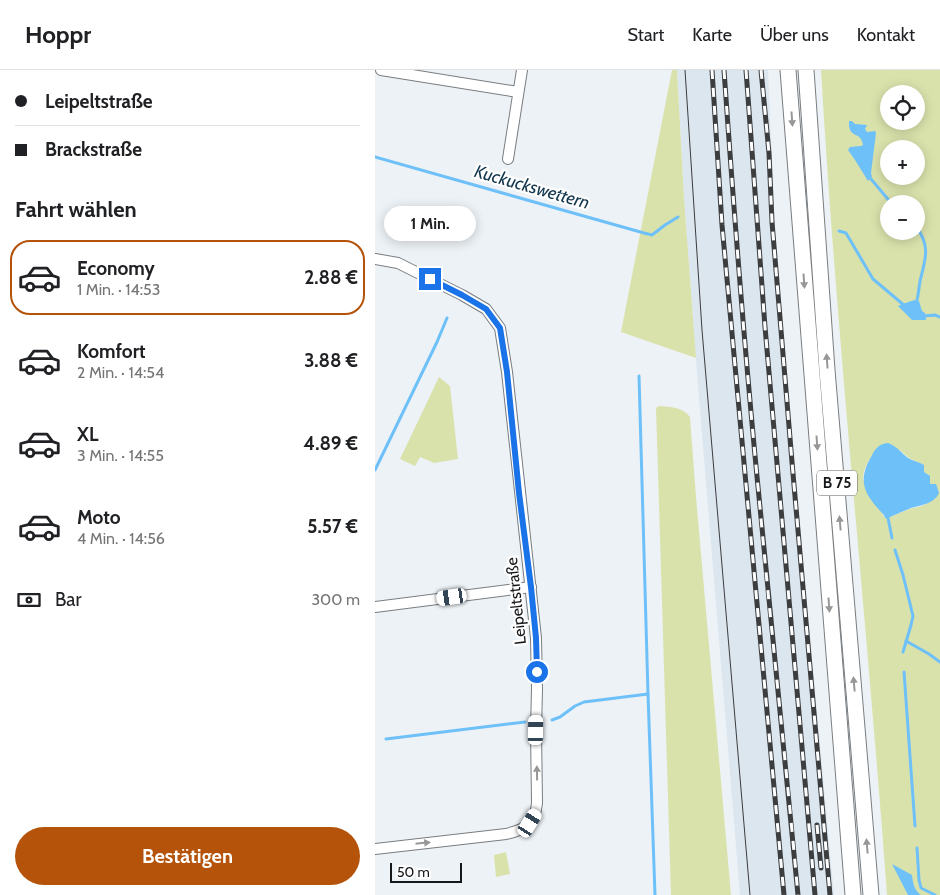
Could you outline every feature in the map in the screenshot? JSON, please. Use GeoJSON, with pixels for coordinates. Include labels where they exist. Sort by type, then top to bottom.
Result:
{"type":"FeatureCollection","features":[{"type":"Feature","properties":{"kind":"highway","name":"B 75"},"geometry":{"type":"LineString","coordinates":[[788,70],[853,895]]}},
{"type":"Feature","properties":{"kind":"highway","name":"B 75"},"geometry":{"type":"LineString","coordinates":[[806,70],[827,370],[871,895]]}},
{"type":"Feature","properties":{"kind":"street"},"geometry":{"type":"LineString","coordinates":[[381,70],[518,92]]}},
{"type":"Feature","properties":{"kind":"street"},"geometry":{"type":"LineString","coordinates":[[508,159],[522,70]]}},
{"type":"Feature","properties":{"kind":"street","name":"Leipeltstraße"},"geometry":{"type":"LineString","coordinates":[[375,259],[398,263],[462,295],[486,309],[500,328],[507,372],[531,587],[536,638],[537,689],[536,814],[530,823],[520,831],[506,834],[375,848]]}},
{"type":"Feature","properties":{"kind":"street"},"geometry":{"type":"LineString","coordinates":[[375,607],[531,587]]}},
{"type":"Feature","properties":{"kind":"shaded area"},"geometry":{"type":"Polygon","coordinates":[[[677,70],[768,70],[780,296],[834,895],[740,895],[697,373],[677,70]]]}},
{"type":"Feature","properties":{"kind":"green space"},"geometry":{"type":"Polygon","coordinates":[[[672,70],[677,70],[696,358],[621,332],[672,70]]]}},
{"type":"Feature","properties":{"kind":"green space"},"geometry":{"type":"Polygon","coordinates":[[[821,70],[940,70],[940,895],[887,895],[844,379],[821,70]],[[900,450],[869,460],[864,471],[863,479],[885,518],[922,506],[936,498],[932,485],[924,472],[924,465],[909,458],[900,450]]]}},
{"type":"Feature","properties":{"kind":"green space"},"geometry":{"type":"Polygon","coordinates":[[[439,377],[450,386],[458,459],[434,463],[420,457],[415,466],[400,459],[439,377]]]}},
{"type":"Feature","properties":{"kind":"green space"},"geometry":{"type":"Polygon","coordinates":[[[659,406],[680,409],[690,417],[731,895],[671,895],[656,408],[659,406]]]}},
{"type":"Feature","properties":{"kind":"green space"},"geometry":{"type":"Polygon","coordinates":[[[506,852],[510,874],[496,877],[494,855],[506,852]]]}},
{"type":"Feature","properties":{"kind":"water"},"geometry":{"type":"Polygon","coordinates":[[[849,121],[855,124],[867,125],[865,129],[867,132],[875,131],[876,133],[872,177],[868,181],[848,150],[850,147],[863,145],[862,140],[850,131],[849,121]]]}},
{"type":"Feature","properties":{"kind":"water"},"geometry":{"type":"Polygon","coordinates":[[[915,300],[919,301],[926,320],[912,320],[898,306],[915,300]]]}},
{"type":"Feature","properties":{"kind":"water"},"geometry":{"type":"Polygon","coordinates":[[[888,443],[908,458],[924,465],[924,472],[930,476],[930,484],[936,484],[939,493],[931,502],[885,518],[872,502],[865,489],[864,474],[877,447],[888,443]]]}},
{"type":"Feature","properties":{"kind":"water"},"geometry":{"type":"Polygon","coordinates":[[[892,864],[912,875],[915,889],[921,895],[908,895],[892,864]]]}},
{"type":"Feature","properties":{"kind":"waterway","name":"Kuckuckswettern"},"geometry":{"type":"LineString","coordinates":[[375,157],[652,235],[678,217]]}},
{"type":"Feature","properties":{"kind":"waterway"},"geometry":{"type":"LineString","coordinates":[[871,179],[884,195]]}},
{"type":"Feature","properties":{"kind":"waterway","name":"Kuckuckswettern"},"geometry":{"type":"LineString","coordinates":[[839,231],[846,233],[873,279],[905,306]]}},
{"type":"Feature","properties":{"kind":"waterway"},"geometry":{"type":"LineString","coordinates":[[917,300],[926,251],[923,240]]}},
{"type":"Feature","properties":{"kind":"waterway","name":"Kuckuckswettern"},"geometry":{"type":"LineString","coordinates":[[924,316],[935,315],[940,317]]}},
{"type":"Feature","properties":{"kind":"waterway"},"geometry":{"type":"LineString","coordinates":[[375,470],[447,318]]}},
{"type":"Feature","properties":{"kind":"waterway"},"geometry":{"type":"LineString","coordinates":[[639,376],[655,895]]}},
{"type":"Feature","properties":{"kind":"waterway"},"geometry":{"type":"LineString","coordinates":[[888,518],[892,538]]}},
{"type":"Feature","properties":{"kind":"waterway"},"geometry":{"type":"LineString","coordinates":[[895,550],[913,616],[903,652]]}},
{"type":"Feature","properties":{"kind":"waterway"},"geometry":{"type":"LineString","coordinates":[[906,641],[940,662]]}},
{"type":"Feature","properties":{"kind":"waterway"},"geometry":{"type":"LineString","coordinates":[[904,672],[915,826]]}},
{"type":"Feature","properties":{"kind":"waterway"},"geometry":{"type":"LineString","coordinates":[[552,720],[584,702],[648,694]]}},
{"type":"Feature","properties":{"kind":"waterway"},"geometry":{"type":"LineString","coordinates":[[386,739],[525,722]]}},
{"type":"Feature","properties":{"kind":"waterway"},"geometry":{"type":"LineString","coordinates":[[917,848],[921,888],[935,895]]}},
{"type":"Feature","properties":{"kind":"tram line"},"geometry":{"type":"LineString","coordinates":[[685,70],[702,330],[750,895]]}},
{"type":"Feature","properties":{"kind":"railway"},"geometry":{"type":"LineString","coordinates":[[712,70],[722,225],[784,895]]}},
{"type":"Feature","properties":{"kind":"railway"},"geometry":{"type":"LineString","coordinates":[[724,70],[749,390],[798,895]]}},
{"type":"Feature","properties":{"kind":"railway"},"geometry":{"type":"LineString","coordinates":[[746,70],[765,327],[815,895]]}},
{"type":"Feature","properties":{"kind":"railway"},"geometry":{"type":"LineString","coordinates":[[761,70],[792,462],[830,895]]}},
{"type":"Feature","properties":{"kind":"railway"},"geometry":{"type":"LineString","coordinates":[[817,825],[821,868]]}},
{"type":"Feature","properties":{"kind":"route"},"geometry":{"type":"LineString","coordinates":[[430,279],[486,309],[500,328],[507,372],[531,587],[537,672]]}}]}
